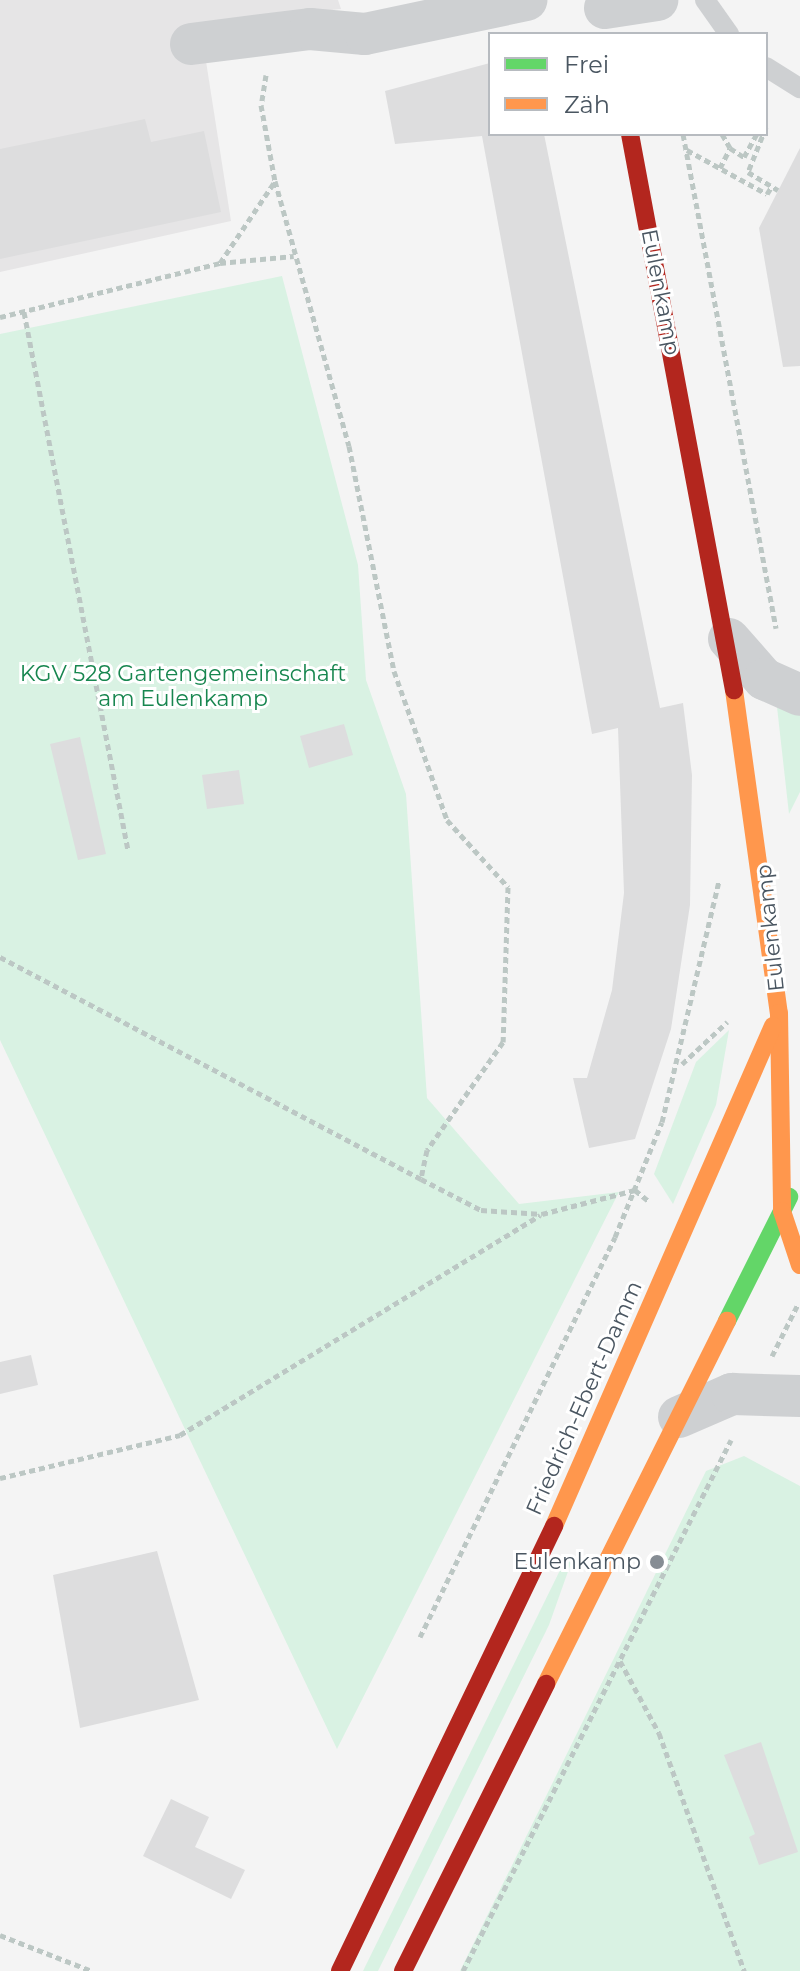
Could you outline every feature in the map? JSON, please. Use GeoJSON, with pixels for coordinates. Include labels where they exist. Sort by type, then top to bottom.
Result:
{"type":"FeatureCollection","features":[{"type":"Feature","properties":{"kind":"main road","name":"Eulenkamp"},"geometry":{"type":"LineString","coordinates":[[630,136],[729,639],[779,1013],[782,1211],[800,1265]]}},
{"type":"Feature","properties":{"kind":"main road","name":"Friedrich-Ebert-Damm"},"geometry":{"type":"LineString","coordinates":[[340,1971],[536,1566],[793,984]]}},
{"type":"Feature","properties":{"kind":"main road"},"geometry":{"type":"LineString","coordinates":[[403,1971],[800,1173]]}},
{"type":"Feature","properties":{"kind":"street"},"geometry":{"type":"LineString","coordinates":[[191,44],[310,29],[365,34],[526,0]]}},
{"type":"Feature","properties":{"kind":"street"},"geometry":{"type":"LineString","coordinates":[[607,14],[657,0]]}},
{"type":"Feature","properties":{"kind":"street"},"geometry":{"type":"LineString","coordinates":[[729,639],[764,679],[800,695]]}},
{"type":"Feature","properties":{"kind":"street"},"geometry":{"type":"LineString","coordinates":[[679,1417],[732,1394],[800,1396]]}},
{"type":"Feature","properties":{"kind":"lane"},"geometry":{"type":"LineString","coordinates":[[705,0],[728,32]]}},
{"type":"Feature","properties":{"kind":"lane"},"geometry":{"type":"LineString","coordinates":[[768,68],[800,88]]}},
{"type":"Feature","properties":{"kind":"path"},"geometry":{"type":"LineString","coordinates":[[310,29],[266,71],[261,105],[275,181],[377,561],[394,671],[447,820],[508,887],[503,1042],[427,1150],[421,1179]]}},
{"type":"Feature","properties":{"kind":"path"},"geometry":{"type":"LineString","coordinates":[[683,136],[778,634]]}},
{"type":"Feature","properties":{"kind":"path"},"geometry":{"type":"LineString","coordinates":[[723,136],[730,148],[744,157],[756,136]]}},
{"type":"Feature","properties":{"kind":"path"},"geometry":{"type":"LineString","coordinates":[[686,150],[767,194],[775,188],[748,172],[762,136]]}},
{"type":"Feature","properties":{"kind":"path"},"geometry":{"type":"LineString","coordinates":[[720,168],[730,148]]}},
{"type":"Feature","properties":{"kind":"path"},"geometry":{"type":"LineString","coordinates":[[220,263],[275,181]]}},
{"type":"Feature","properties":{"kind":"path"},"geometry":{"type":"LineString","coordinates":[[0,317],[220,263],[294,256]]}},
{"type":"Feature","properties":{"kind":"path"},"geometry":{"type":"LineString","coordinates":[[24,312],[128,850]]}},
{"type":"Feature","properties":{"kind":"path"},"geometry":{"type":"LineString","coordinates":[[420,1637],[635,1190],[679,1067],[702,969],[705,920]]}},
{"type":"Feature","properties":{"kind":"path"},"geometry":{"type":"LineString","coordinates":[[0,957],[481,1210],[542,1214]]}},
{"type":"Feature","properties":{"kind":"path"},"geometry":{"type":"LineString","coordinates":[[679,1067],[729,1021]]}},
{"type":"Feature","properties":{"kind":"path"},"geometry":{"type":"LineString","coordinates":[[0,1478],[180,1435],[542,1214],[635,1190]]}},
{"type":"Feature","properties":{"kind":"path"},"geometry":{"type":"LineString","coordinates":[[780,1337],[800,1302]]}},
{"type":"Feature","properties":{"kind":"path"},"geometry":{"type":"LineString","coordinates":[[463,1971],[736,1431]]}},
{"type":"Feature","properties":{"kind":"path"},"geometry":{"type":"LineString","coordinates":[[620,1660],[659,1733],[744,1971]]}},
{"type":"Feature","properties":{"kind":"path"},"geometry":{"type":"LineString","coordinates":[[0,1935],[92,1971]]}},
{"type":"Feature","properties":{"kind":"shaded area"},"geometry":{"type":"Polygon","coordinates":[[[0,0],[338,0],[341,9],[200,23],[231,221],[0,272],[0,0]]]}},
{"type":"Feature","properties":{"kind":"green space","name":"KGV 528 Gartengemeinschaft am Eulenkamp"},"geometry":{"type":"Polygon","coordinates":[[[282,276],[358,565],[366,680],[406,794],[427,1098],[519,1204],[619,1192],[337,1749],[0,1040],[0,334],[282,276]]]}},
{"type":"Feature","properties":{"kind":"green space"},"geometry":{"type":"Polygon","coordinates":[[[777,707],[800,711],[800,792],[789,814],[777,707]]]}},
{"type":"Feature","properties":{"kind":"green space"},"geometry":{"type":"Polygon","coordinates":[[[729,1030],[716,1105],[673,1204],[654,1174],[696,1062],[729,1030]]]}},
{"type":"Feature","properties":{"kind":"green space"},"geometry":{"type":"Polygon","coordinates":[[[744,1456],[800,1486],[800,1971],[460,1971],[706,1471],[744,1456]]]}},
{"type":"Feature","properties":{"kind":"green space"},"geometry":{"type":"Polygon","coordinates":[[[566,1558],[571,1563],[549,1625],[378,1971],[363,1971],[566,1558]]]}},
{"type":"Feature","properties":{"kind":"building"},"geometry":{"type":"Polygon","coordinates":[[[488,64],[488,136],[544,136],[660,708],[683,703],[692,775],[690,905],[671,1029],[635,1139],[589,1148],[573,1078],[587,1078],[612,990],[624,893],[618,728],[592,734],[482,136],[395,144],[385,91],[488,64]]]}},
{"type":"Feature","properties":{"kind":"building"},"geometry":{"type":"Polygon","coordinates":[[[145,119],[151,142],[204,131],[221,212],[0,259],[0,149],[145,119]]]}},
{"type":"Feature","properties":{"kind":"building"},"geometry":{"type":"Polygon","coordinates":[[[800,148],[800,366],[783,367],[759,228],[800,148]]]}},
{"type":"Feature","properties":{"kind":"building"},"geometry":{"type":"Polygon","coordinates":[[[344,724],[353,755],[309,768],[300,736],[344,724]]]}},
{"type":"Feature","properties":{"kind":"building"},"geometry":{"type":"Polygon","coordinates":[[[80,737],[106,854],[78,860],[50,744],[80,737]]]}},
{"type":"Feature","properties":{"kind":"building"},"geometry":{"type":"Polygon","coordinates":[[[239,770],[244,804],[207,809],[202,775],[239,770]]]}},
{"type":"Feature","properties":{"kind":"building"},"geometry":{"type":"Polygon","coordinates":[[[31,1355],[38,1385],[0,1394],[0,1362],[31,1355]]]}},
{"type":"Feature","properties":{"kind":"building"},"geometry":{"type":"Polygon","coordinates":[[[157,1551],[199,1700],[80,1728],[53,1575],[157,1551]]]}},
{"type":"Feature","properties":{"kind":"building"},"geometry":{"type":"Polygon","coordinates":[[[761,1742],[798,1852],[759,1865],[749,1837],[755,1834],[724,1755],[761,1742]]]}},
{"type":"Feature","properties":{"kind":"building"},"geometry":{"type":"Polygon","coordinates":[[[171,1799],[209,1817],[195,1847],[245,1870],[231,1899],[143,1856],[171,1799]]]}},
{"type":"Feature","properties":{"kind":"traffic: fast"},"geometry":{"type":"LineString","coordinates":[[727,1321],[789,1197]]}},
{"type":"Feature","properties":{"kind":"traffic: slow"},"geometry":{"type":"LineString","coordinates":[[734,690],[779,1013],[782,1211],[800,1265]]}},
{"type":"Feature","properties":{"kind":"traffic: slow"},"geometry":{"type":"LineString","coordinates":[[554,1526],[773,1026]]}},
{"type":"Feature","properties":{"kind":"traffic: slow"},"geometry":{"type":"LineString","coordinates":[[546,1684],[727,1321]]}},
{"type":"Feature","properties":{"kind":"traffic: jam"},"geometry":{"type":"LineString","coordinates":[[630,136],[734,690]]}},
{"type":"Feature","properties":{"kind":"traffic: jam"},"geometry":{"type":"LineString","coordinates":[[340,1971],[554,1526]]}},
{"type":"Feature","properties":{"kind":"traffic: jam"},"geometry":{"type":"LineString","coordinates":[[403,1971],[546,1684]]}},
{"type":"Feature","properties":{"kind":"place","name":"Eulenkamp"},"geometry":{"type":"Point","coordinates":[657,1562]}}]}
